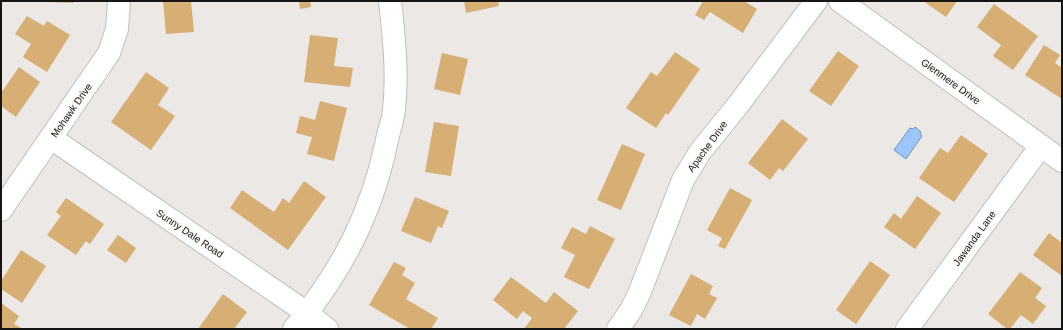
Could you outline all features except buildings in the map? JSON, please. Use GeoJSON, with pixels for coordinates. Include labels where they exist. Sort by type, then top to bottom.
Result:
{"type":"FeatureCollection","features":[{"type":"Feature","properties":{"kind":"street","name":"Mohawk Drive"},"geometry":{"type":"LineString","coordinates":[[1,210],[108,52],[117,29],[119,1]]}},
{"type":"Feature","properties":{"kind":"street"},"geometry":{"type":"LineString","coordinates":[[301,321],[356,235],[369,206],[383,159],[394,110],[395,47],[390,1]]}},
{"type":"Feature","properties":{"kind":"street","name":"Apache Drive"},"geometry":{"type":"LineString","coordinates":[[618,329],[631,310],[639,294],[683,180],[700,152],[738,105],[816,1]]}},
{"type":"Feature","properties":{"kind":"street","name":"Glenmere Drive"},"geometry":{"type":"LineString","coordinates":[[840,1],[1062,161]]}},
{"type":"Feature","properties":{"kind":"street","name":"Sunny Dale Road"},"geometry":{"type":"LineString","coordinates":[[51,138],[301,321],[327,329]]}},
{"type":"Feature","properties":{"kind":"street","name":"Jawanda Lane"},"geometry":{"type":"LineString","coordinates":[[907,329],[1041,146]]}},
{"type":"Feature","properties":{"kind":"water"},"geometry":{"type":"Polygon","coordinates":[[[915,127],[921,132],[920,134],[922,136],[906,159],[894,150],[910,128],[913,129],[915,127]]]}}]}
